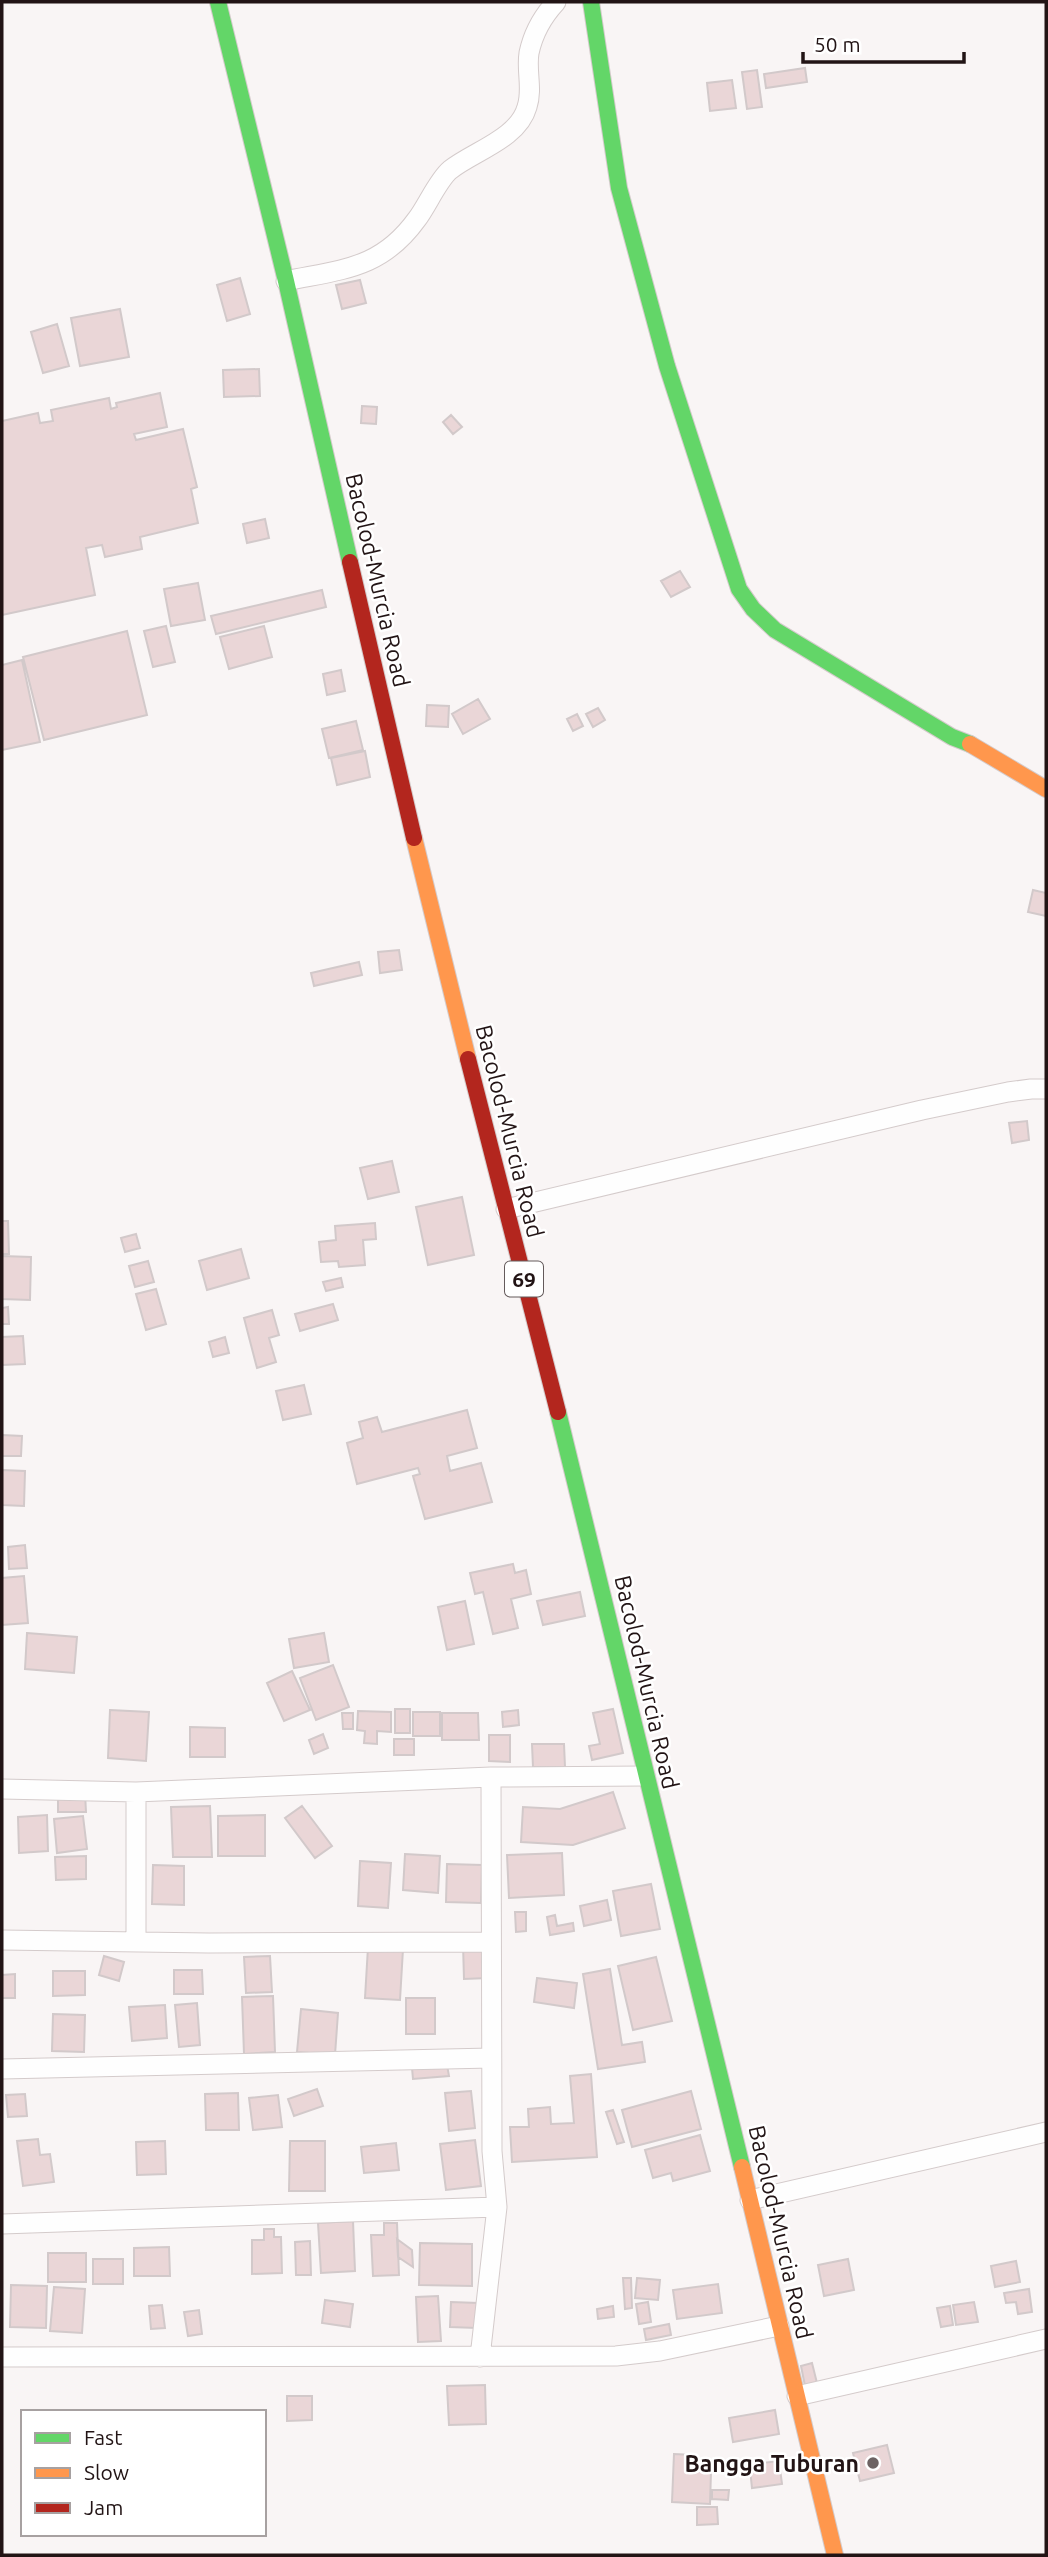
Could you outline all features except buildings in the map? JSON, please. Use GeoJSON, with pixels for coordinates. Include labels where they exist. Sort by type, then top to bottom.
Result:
{"type":"FeatureCollection","features":[{"type":"Feature","properties":{"kind":"main road","name":"Bacolod-Murcia Road"},"geometry":{"type":"LineString","coordinates":[[218,2],[286,281],[426,896],[587,1526],[645,1776],[835,2555]]}},
{"type":"Feature","properties":{"kind":"main road"},"geometry":{"type":"LineString","coordinates":[[591,2],[619,188],[667,366],[739,589],[753,609],[775,630],[952,737],[974,746],[1046,789]]}},
{"type":"Feature","properties":{"kind":"street"},"geometry":{"type":"LineString","coordinates":[[286,281],[364,265],[391,248],[410,230],[447,172],[518,124],[527,108],[530,88],[529,54],[542,17],[556,2]]}},
{"type":"Feature","properties":{"kind":"street"},"geometry":{"type":"LineString","coordinates":[[506,1209],[922,1110],[1008,1092],[1046,1089]]}},
{"type":"Feature","properties":{"kind":"street"},"geometry":{"type":"LineString","coordinates":[[2,1789],[136,1791],[491,1777],[645,1776]]}},
{"type":"Feature","properties":{"kind":"street"},"geometry":{"type":"LineString","coordinates":[[480,2357],[497,2207],[492,2151],[491,1777]]}},
{"type":"Feature","properties":{"kind":"street"},"geometry":{"type":"LineString","coordinates":[[136,1791],[136,1941]]}},
{"type":"Feature","properties":{"kind":"street"},"geometry":{"type":"LineString","coordinates":[[2,1940],[490,1942]]}},
{"type":"Feature","properties":{"kind":"street"},"geometry":{"type":"LineString","coordinates":[[2,2069],[491,2058]]}},
{"type":"Feature","properties":{"kind":"street"},"geometry":{"type":"LineString","coordinates":[[750,2200],[1046,2132]]}},
{"type":"Feature","properties":{"kind":"street"},"geometry":{"type":"LineString","coordinates":[[2,2224],[497,2207]]}},
{"type":"Feature","properties":{"kind":"street"},"geometry":{"type":"LineString","coordinates":[[2,2357],[616,2356],[660,2351],[779,2326]]}},
{"type":"Feature","properties":{"kind":"street"},"geometry":{"type":"LineString","coordinates":[[797,2396],[1046,2339]]}},
{"type":"Feature","properties":{"kind":"traffic: fast"},"geometry":{"type":"LineString","coordinates":[[218,2],[286,281],[350,562]]}},
{"type":"Feature","properties":{"kind":"traffic: fast"},"geometry":{"type":"LineString","coordinates":[[591,2],[619,188],[667,366],[739,589],[753,609],[775,630],[952,737],[970,744]]}},
{"type":"Feature","properties":{"kind":"traffic: fast"},"geometry":{"type":"LineString","coordinates":[[558,1412],[742,2167]]}},
{"type":"Feature","properties":{"kind":"traffic: slow"},"geometry":{"type":"LineString","coordinates":[[970,744],[1046,789]]}},
{"type":"Feature","properties":{"kind":"traffic: slow"},"geometry":{"type":"LineString","coordinates":[[414,838],[468,1059]]}},
{"type":"Feature","properties":{"kind":"traffic: slow"},"geometry":{"type":"LineString","coordinates":[[742,2167],[835,2555]]}},
{"type":"Feature","properties":{"kind":"traffic: jam"},"geometry":{"type":"LineString","coordinates":[[350,562],[414,838]]}},
{"type":"Feature","properties":{"kind":"traffic: jam"},"geometry":{"type":"LineString","coordinates":[[468,1059],[558,1412]]}},
{"type":"Feature","properties":{"kind":"place","name":"Bangga Tuburan"},"geometry":{"type":"Point","coordinates":[873,2463]}}]}
